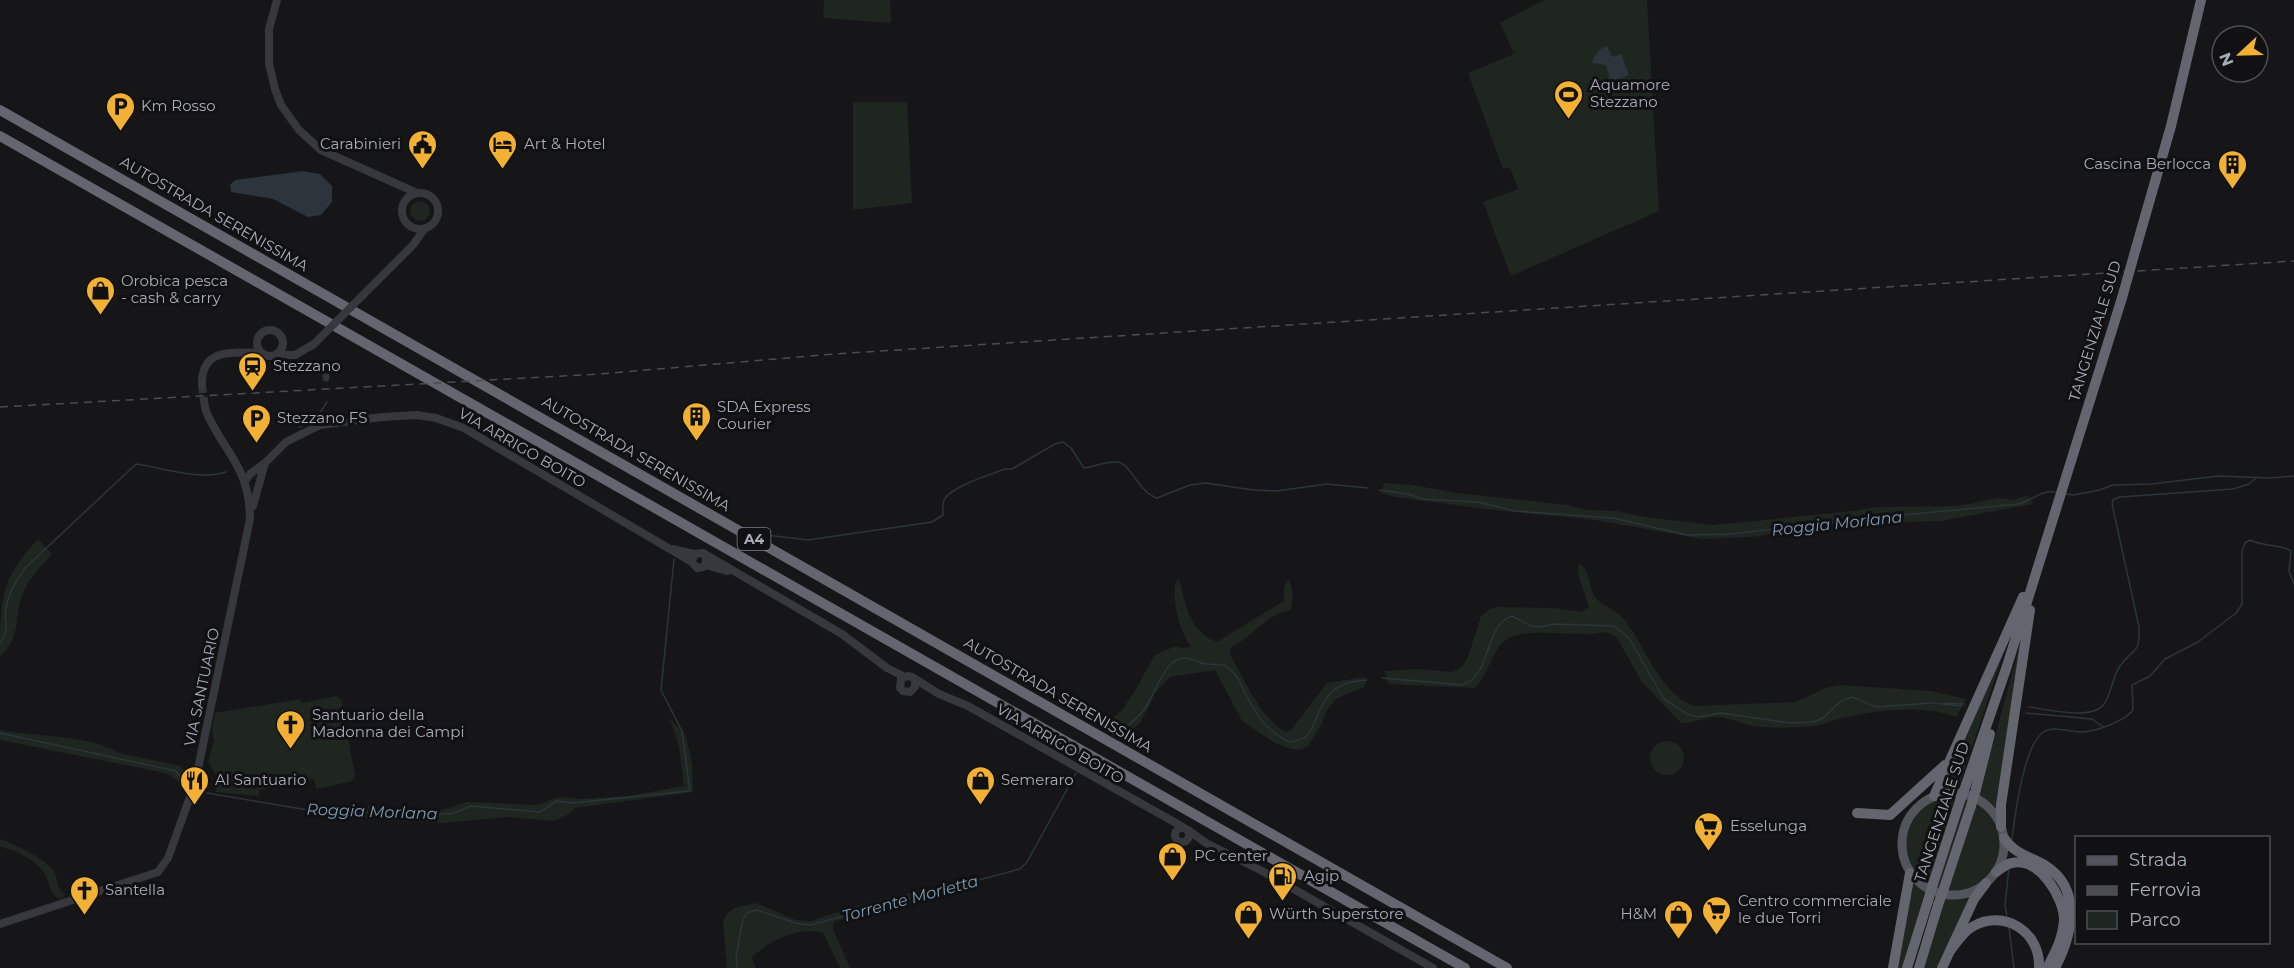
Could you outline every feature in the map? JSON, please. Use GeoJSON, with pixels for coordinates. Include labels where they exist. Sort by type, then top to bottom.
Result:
{"type":"FeatureCollection","features":[{"type":"Feature","properties":{"kind":"highway","name":"TANGENZIALE SUD"},"geometry":{"type":"LineString","coordinates":[[1907,968],[1933,903],[1966,804],[2122,298],[2171,126],[2201,0]]}},
{"type":"Feature","properties":{"kind":"highway","name":"AUTOSTRADA SERENISSIMA"},"geometry":{"type":"LineString","coordinates":[[0,110],[1507,968]]}},
{"type":"Feature","properties":{"kind":"highway","name":"A4"},"geometry":{"type":"LineString","coordinates":[[0,136],[1465,968]]}},
{"type":"Feature","properties":{"kind":"highway"},"geometry":{"type":"LineString","coordinates":[[1934,796],[2025,591],[2033,582]]}},
{"type":"Feature","properties":{"kind":"highway"},"geometry":{"type":"LineString","coordinates":[[2001,827],[2001,805],[2033,582]]}},
{"type":"Feature","properties":{"kind":"highway"},"geometry":{"type":"LineString","coordinates":[[1857,813],[1890,815],[1951,758]]}},
{"type":"Feature","properties":{"kind":"highway"},"geometry":{"type":"LineString","coordinates":[[2004,838],[2020,853],[2048,867],[2056,875],[2067,894],[2072,915],[2070,933],[2055,968]]}},
{"type":"Feature","properties":{"kind":"highway"},"geometry":{"type":"LineString","coordinates":[[1996,872],[2013,863],[2026,864],[2041,873],[2056,890],[2064,921],[2061,938],[2047,968]]}},
{"type":"Feature","properties":{"kind":"highway"},"geometry":{"type":"LineString","coordinates":[[1893,968],[1910,873]]}},
{"type":"Feature","properties":{"kind":"highway"},"geometry":{"type":"LineString","coordinates":[[1942,968],[1974,899],[1986,884]]}},
{"type":"Feature","properties":{"kind":"highway","name":"TANGENZIALE SUD"},"geometry":{"type":"LineString","coordinates":[[1918,968],[1933,903]]}},
{"type":"Feature","properties":{"kind":"highway"},"geometry":{"type":"LineString","coordinates":[[1950,951],[1971,928],[1984,921],[1999,920],[2013,923],[2026,931],[2035,943],[2040,957],[2039,968]]}},
{"type":"Feature","properties":{"kind":"main road"},"geometry":{"type":"LineString","coordinates":[[1958,793],[1974,797],[1993,812],[2001,827],[2004,850],[1996,872],[1986,884],[1971,892],[1946,895],[1929,890],[1910,873],[1902,847],[1904,827],[1916,808],[1934,796],[1958,793]]}},
{"type":"Feature","properties":{"kind":"street"},"geometry":{"type":"LineString","coordinates":[[277,0],[269,29],[269,64],[275,89],[282,105],[299,130],[321,150],[391,183],[431,197],[438,207],[436,219],[430,226],[424,228],[411,227]]}},
{"type":"Feature","properties":{"kind":"street"},"geometry":{"type":"LineString","coordinates":[[391,183],[404,202],[403,216],[411,227],[410,242],[403,254]]}},
{"type":"Feature","properties":{"kind":"street"},"geometry":{"type":"LineString","coordinates":[[404,202],[417,193]]}},
{"type":"Feature","properties":{"kind":"street"},"geometry":{"type":"LineString","coordinates":[[202,386],[204,369],[210,360],[224,353],[295,355],[314,344],[414,245],[424,228]]}},
{"type":"Feature","properties":{"kind":"street"},"geometry":{"type":"LineString","coordinates":[[262,353],[257,344],[259,335],[270,329],[280,333],[287,345],[299,353]]}},
{"type":"Feature","properties":{"kind":"street"},"geometry":{"type":"LineString","coordinates":[[274,356],[283,348],[284,340]]}},
{"type":"Feature","properties":{"kind":"street"},"geometry":{"type":"LineString","coordinates":[[241,352],[257,344]]}},
{"type":"Feature","properties":{"kind":"street","name":"VIA SANTUARIO"},"geometry":{"type":"LineString","coordinates":[[0,924],[158,872],[168,858],[193,790],[250,519],[250,499],[245,481],[207,416],[204,401]]}},
{"type":"Feature","properties":{"kind":"street","name":"VIA ARRIGO BOITO"},"geometry":{"type":"LineString","coordinates":[[245,481],[261,469],[286,442],[320,425],[404,415],[436,418],[464,428],[659,544],[693,558],[697,567],[706,561]]}},
{"type":"Feature","properties":{"kind":"street"},"geometry":{"type":"LineString","coordinates":[[237,465],[244,468],[261,469]]}},
{"type":"Feature","properties":{"kind":"street","name":"VIA ARRIGO BOITO"},"geometry":{"type":"LineString","coordinates":[[250,519],[261,469]]}},
{"type":"Feature","properties":{"kind":"street","name":"VIA ARRIGO BOITO"},"geometry":{"type":"LineString","coordinates":[[693,558],[701,552],[706,561],[740,575],[842,633],[902,679],[912,677],[939,694],[968,706],[1167,820],[1185,828],[1206,843],[1262,871],[1433,968]]}},
{"type":"Feature","properties":{"kind":"street","name":"VIA ARRIGO BOITO"},"geometry":{"type":"LineString","coordinates":[[902,679],[900,688],[903,691],[939,694]]}},
{"type":"Feature","properties":{"kind":"street"},"geometry":{"type":"LineString","coordinates":[[912,691],[915,681]]}},
{"type":"Feature","properties":{"kind":"street","name":"VIA ARRIGO BOITO"},"geometry":{"type":"LineString","coordinates":[[1167,820],[1177,840],[1206,843]]}},
{"type":"Feature","properties":{"kind":"street"},"geometry":{"type":"LineString","coordinates":[[1175,833],[1178,829],[1185,828],[1189,838],[1184,842]]}},
{"type":"Feature","properties":{"kind":"green space"},"geometry":{"type":"Polygon","coordinates":[[[824,0],[890,0],[891,23],[823,18],[824,0]]]}},
{"type":"Feature","properties":{"kind":"green space","name":"Aquamore Stezzano"},"geometry":{"type":"Polygon","coordinates":[[[1544,0],[1647,0],[1659,211],[1511,276],[1483,202],[1518,189],[1510,167],[1503,169],[1468,73],[1514,54],[1500,23],[1544,0]]]}},
{"type":"Feature","properties":{"kind":"green space"},"geometry":{"type":"Polygon","coordinates":[[[853,102],[907,102],[912,203],[853,210],[853,102]]]}},
{"type":"Feature","properties":{"kind":"green space"},"geometry":{"type":"Polygon","coordinates":[[[420,201],[427,204],[430,211],[427,218],[420,221],[413,218],[410,211],[413,204],[420,201]]]}},
{"type":"Feature","properties":{"kind":"green space"},"geometry":{"type":"Polygon","coordinates":[[[1384,483],[1714,525],[1878,507],[1958,506],[1998,498],[2013,500],[2028,495],[2033,504],[1941,521],[1838,524],[1752,537],[1702,539],[1596,520],[1395,497],[1381,493],[1384,483]]]}},
{"type":"Feature","properties":{"kind":"green space"},"geometry":{"type":"Polygon","coordinates":[[[38,539],[52,554],[24,590],[14,636],[0,656],[2,606],[9,579],[25,553],[38,539]]]}},
{"type":"Feature","properties":{"kind":"green space"},"geometry":{"type":"Polygon","coordinates":[[[1579,563],[1588,574],[1596,598],[1622,617],[1661,678],[1681,699],[1694,706],[1795,702],[1829,687],[1841,685],[1931,691],[1966,699],[1956,717],[1915,709],[1870,713],[1820,725],[1796,727],[1756,726],[1716,717],[1681,723],[1642,682],[1617,638],[1606,632],[1594,634],[1535,633],[1510,638],[1497,649],[1475,688],[1389,684],[1384,671],[1416,669],[1452,672],[1462,667],[1468,657],[1481,616],[1490,609],[1498,607],[1553,608],[1581,612],[1589,607],[1578,574],[1579,563]]]}},
{"type":"Feature","properties":{"kind":"green space"},"geometry":{"type":"Polygon","coordinates":[[[1289,578],[1293,594],[1291,610],[1274,616],[1231,647],[1230,655],[1260,707],[1285,732],[1291,730],[1327,683],[1365,677],[1367,680],[1364,687],[1336,699],[1327,710],[1308,746],[1300,750],[1291,749],[1273,742],[1242,721],[1215,670],[1170,677],[1156,692],[1140,723],[1129,733],[1110,724],[1135,691],[1154,656],[1175,646],[1191,647],[1183,633],[1176,609],[1175,584],[1179,579],[1194,624],[1207,637],[1217,642],[1284,601],[1284,587],[1289,578]]]}},
{"type":"Feature","properties":{"kind":"green space"},"geometry":{"type":"Polygon","coordinates":[[[2012,628],[1958,789],[1940,789],[2012,628]]]}},
{"type":"Feature","properties":{"kind":"green space"},"geometry":{"type":"Polygon","coordinates":[[[2024,629],[1999,819],[1992,808],[1979,796],[2024,629]]]}},
{"type":"Feature","properties":{"kind":"green space"},"geometry":{"type":"Polygon","coordinates":[[[336,696],[341,699],[355,776],[352,781],[316,789],[314,779],[259,790],[259,796],[216,792],[217,777],[208,762],[214,741],[212,729],[215,713],[301,699],[302,703],[336,696]]]}},
{"type":"Feature","properties":{"kind":"green space"},"geometry":{"type":"Polygon","coordinates":[[[670,719],[686,736],[692,763],[693,792],[575,808],[569,814],[554,821],[507,817],[444,823],[323,815],[323,808],[327,807],[366,808],[369,805],[443,810],[466,802],[537,805],[559,797],[581,799],[628,796],[684,786],[679,747],[670,719]]]}},
{"type":"Feature","properties":{"kind":"green space"},"geometry":{"type":"Polygon","coordinates":[[[0,730],[79,740],[108,747],[119,753],[181,766],[188,778],[187,789],[171,776],[161,772],[0,740],[0,730]]]}},
{"type":"Feature","properties":{"kind":"green space"},"geometry":{"type":"Polygon","coordinates":[[[1667,741],[1679,746],[1684,758],[1679,770],[1667,775],[1655,770],[1650,758],[1655,746],[1667,741]]]}},
{"type":"Feature","properties":{"kind":"green space"},"geometry":{"type":"Polygon","coordinates":[[[1953,796],[1971,800],[1987,810],[1997,826],[2001,844],[1997,862],[1987,878],[1971,888],[1953,892],[1935,888],[1919,878],[1909,862],[1905,844],[1909,826],[1919,810],[1935,800],[1953,796]]]}},
{"type":"Feature","properties":{"kind":"green space"},"geometry":{"type":"Polygon","coordinates":[[[0,839],[44,861],[53,870],[60,889],[66,894],[61,899],[54,895],[41,868],[24,856],[0,847],[0,839]]]}},
{"type":"Feature","properties":{"kind":"green space"},"geometry":{"type":"Polygon","coordinates":[[[1912,877],[1928,891],[1905,968],[1895,968],[1912,877]]]}},
{"type":"Feature","properties":{"kind":"green space"},"geometry":{"type":"Polygon","coordinates":[[[918,891],[927,891],[919,901],[836,921],[833,924],[833,929],[850,968],[840,968],[823,933],[814,931],[794,933],[767,946],[752,957],[756,968],[727,968],[723,922],[726,915],[734,908],[756,903],[796,920],[811,921],[855,906],[918,891]]]}},
{"type":"Feature","properties":{"kind":"green space"},"geometry":{"type":"Polygon","coordinates":[[[1976,892],[1937,968],[1923,968],[1945,898],[1956,899],[1976,892]]]}},
{"type":"Feature","properties":{"kind":"shaded area"},"geometry":{"type":"Polygon","coordinates":[[[1607,46],[1612,57],[1621,54],[1629,75],[1619,79],[1617,92],[1607,90],[1609,75],[1606,65],[1592,63],[1597,52],[1607,46]]]}},
{"type":"Feature","properties":{"kind":"shaded area"},"geometry":{"type":"Polygon","coordinates":[[[303,171],[320,174],[332,186],[332,202],[321,215],[308,217],[273,199],[231,192],[230,185],[235,180],[303,171]]]}},
{"type":"Feature","properties":{"kind":"waterway","name":"Roggia Morlana"},"geometry":{"type":"LineString","coordinates":[[300,427],[318,416],[327,402]]}},
{"type":"Feature","properties":{"kind":"waterway","name":"Roggia Morlana"},"geometry":{"type":"LineString","coordinates":[[757,534],[808,540],[932,522],[943,515],[944,500],[954,490],[1005,469],[1012,469],[1055,444],[1063,442],[1071,448],[1084,468],[1108,462],[1122,464],[1144,490],[1157,498],[1190,485],[1206,483],[1276,491],[1327,484],[1368,488]]}},
{"type":"Feature","properties":{"kind":"waterway"},"geometry":{"type":"LineString","coordinates":[[0,643],[5,634],[5,612],[9,596],[25,568],[136,464],[192,474],[226,472]]}},
{"type":"Feature","properties":{"kind":"waterway","name":"Roggia Morlana"},"geometry":{"type":"LineString","coordinates":[[2066,494],[2074,495],[2113,485],[2152,484],[2218,476],[2271,478],[2294,476]]}},
{"type":"Feature","properties":{"kind":"waterway"},"geometry":{"type":"LineString","coordinates":[[2028,707],[2069,713],[2090,712],[2098,709],[2107,700],[2120,666],[2137,647],[2139,627],[2113,500],[2119,497],[2233,489],[2249,484],[2257,477]]}},
{"type":"Feature","properties":{"kind":"waterway","name":"Roggia Morlana"},"geometry":{"type":"LineString","coordinates":[[1379,490],[1408,494],[1422,499],[1478,502],[1515,511],[1613,518],[1687,535],[1731,534],[2019,504],[2041,494],[2055,492]]}},
{"type":"Feature","properties":{"kind":"waterway","name":"Torrente Morletta"},"geometry":{"type":"LineString","coordinates":[[2012,839],[2021,783],[2035,741],[2046,730],[2089,731],[2103,728],[2129,714],[2133,710],[2132,685],[2150,676],[2165,659],[2198,642],[2236,613],[2242,604],[2242,551],[2245,543],[2250,540],[2291,551],[2289,571],[2294,584]]}},
{"type":"Feature","properties":{"kind":"waterway","name":"Roggia Morlana"},"geometry":{"type":"LineString","coordinates":[[207,793],[314,811],[451,814],[471,806],[540,812],[557,801],[572,803],[690,791],[682,731],[661,690],[674,559]]}},
{"type":"Feature","properties":{"kind":"waterway","name":"Torrente Morletta"},"geometry":{"type":"LineString","coordinates":[[1382,678],[1462,685],[1479,671],[1496,630],[1512,616],[1531,626],[1540,627],[1554,624],[1614,626],[1629,638],[1664,699],[1687,714],[1698,717],[1721,713],[1791,723],[1813,722],[1823,718],[1840,702],[1852,697],[1876,707],[1933,703],[1962,706]]}},
{"type":"Feature","properties":{"kind":"waterway","name":"Torrente Morletta"},"geometry":{"type":"LineString","coordinates":[[1120,733],[1146,707],[1167,668],[1182,658],[1204,664],[1221,665],[1230,669],[1267,727],[1290,742],[1308,735],[1323,704],[1333,691],[1347,683],[1367,680]]}},
{"type":"Feature","properties":{"kind":"waterway","name":"Torrente Morletta"},"geometry":{"type":"LineString","coordinates":[[1946,703],[1964,704]]}},
{"type":"Feature","properties":{"kind":"waterway","name":"Torrente Morletta"},"geometry":{"type":"LineString","coordinates":[[2026,713],[2092,719],[2102,726]]}},
{"type":"Feature","properties":{"kind":"waterway","name":"Roggia Morlana"},"geometry":{"type":"LineString","coordinates":[[0,733],[176,771],[186,785]]}},
{"type":"Feature","properties":{"kind":"waterway","name":"Torrente Morletta"},"geometry":{"type":"LineString","coordinates":[[737,968],[736,957],[743,919],[747,913],[757,910],[795,923],[810,925],[1020,869],[1027,862],[1076,773]]}},
{"type":"Feature","properties":{"kind":"waterway"},"geometry":{"type":"LineString","coordinates":[[2007,917],[2005,905],[2009,868]]}},
{"type":"Feature","properties":{"kind":"waterway"},"geometry":{"type":"LineString","coordinates":[[2009,927],[2014,968]]}},
{"type":"Feature","properties":{"kind":"tunnel"},"geometry":{"type":"LineString","coordinates":[[202,385],[204,401]]}},
{"type":"Feature","properties":{"kind":"railway"},"geometry":{"type":"LineString","coordinates":[[0,407],[599,374],[834,354],[2294,261]]}},
{"type":"Feature","properties":{"kind":"place","name":"Aquamore Stezzano"},"geometry":{"type":"Point","coordinates":[1569,120]}},
{"type":"Feature","properties":{"kind":"place","name":"Km Rosso"},"geometry":{"type":"Point","coordinates":[120,132]}},
{"type":"Feature","properties":{"kind":"place","name":"Carabinieri"},"geometry":{"type":"Point","coordinates":[422,170]}},
{"type":"Feature","properties":{"kind":"place","name":"Art & Hotel"},"geometry":{"type":"Point","coordinates":[503,170]}},
{"type":"Feature","properties":{"kind":"place","name":"Cascina Berlocca"},"geometry":{"type":"Point","coordinates":[2232,190]}},
{"type":"Feature","properties":{"kind":"place","name":"Orobica pesca - cash & carry"},"geometry":{"type":"Point","coordinates":[100,316]}},
{"type":"Feature","properties":{"kind":"place","name":"Stezzano"},"geometry":{"type":"Point","coordinates":[252,392]}},
{"type":"Feature","properties":{"kind":"place","name":"SDA Express Courier"},"geometry":{"type":"Point","coordinates":[696,442]}},
{"type":"Feature","properties":{"kind":"place","name":"Stezzano FS"},"geometry":{"type":"Point","coordinates":[256,444]}},
{"type":"Feature","properties":{"kind":"place","name":"Santuario della Madonna dei Campi"},"geometry":{"type":"Point","coordinates":[291,750]}},
{"type":"Feature","properties":{"kind":"place","name":"Al Santuario"},"geometry":{"type":"Point","coordinates":[194,806]}},
{"type":"Feature","properties":{"kind":"place","name":"Semeraro"},"geometry":{"type":"Point","coordinates":[980,806]}},
{"type":"Feature","properties":{"kind":"place","name":"Esselunga"},"geometry":{"type":"Point","coordinates":[1709,852]}},
{"type":"Feature","properties":{"kind":"place","name":"PC center"},"geometry":{"type":"Point","coordinates":[1173,882]}},
{"type":"Feature","properties":{"kind":"place","name":"Agip"},"geometry":{"type":"Point","coordinates":[1283,902]}},
{"type":"Feature","properties":{"kind":"place","name":"Santella"},"geometry":{"type":"Point","coordinates":[84,916]}},
{"type":"Feature","properties":{"kind":"place","name":"Centro commerciale le due Torri"},"geometry":{"type":"Point","coordinates":[1717,936]}},
{"type":"Feature","properties":{"kind":"place","name":"Würth Superstore"},"geometry":{"type":"Point","coordinates":[1248,940]}},
{"type":"Feature","properties":{"kind":"place","name":"H&M"},"geometry":{"type":"Point","coordinates":[1678,940]}}]}
